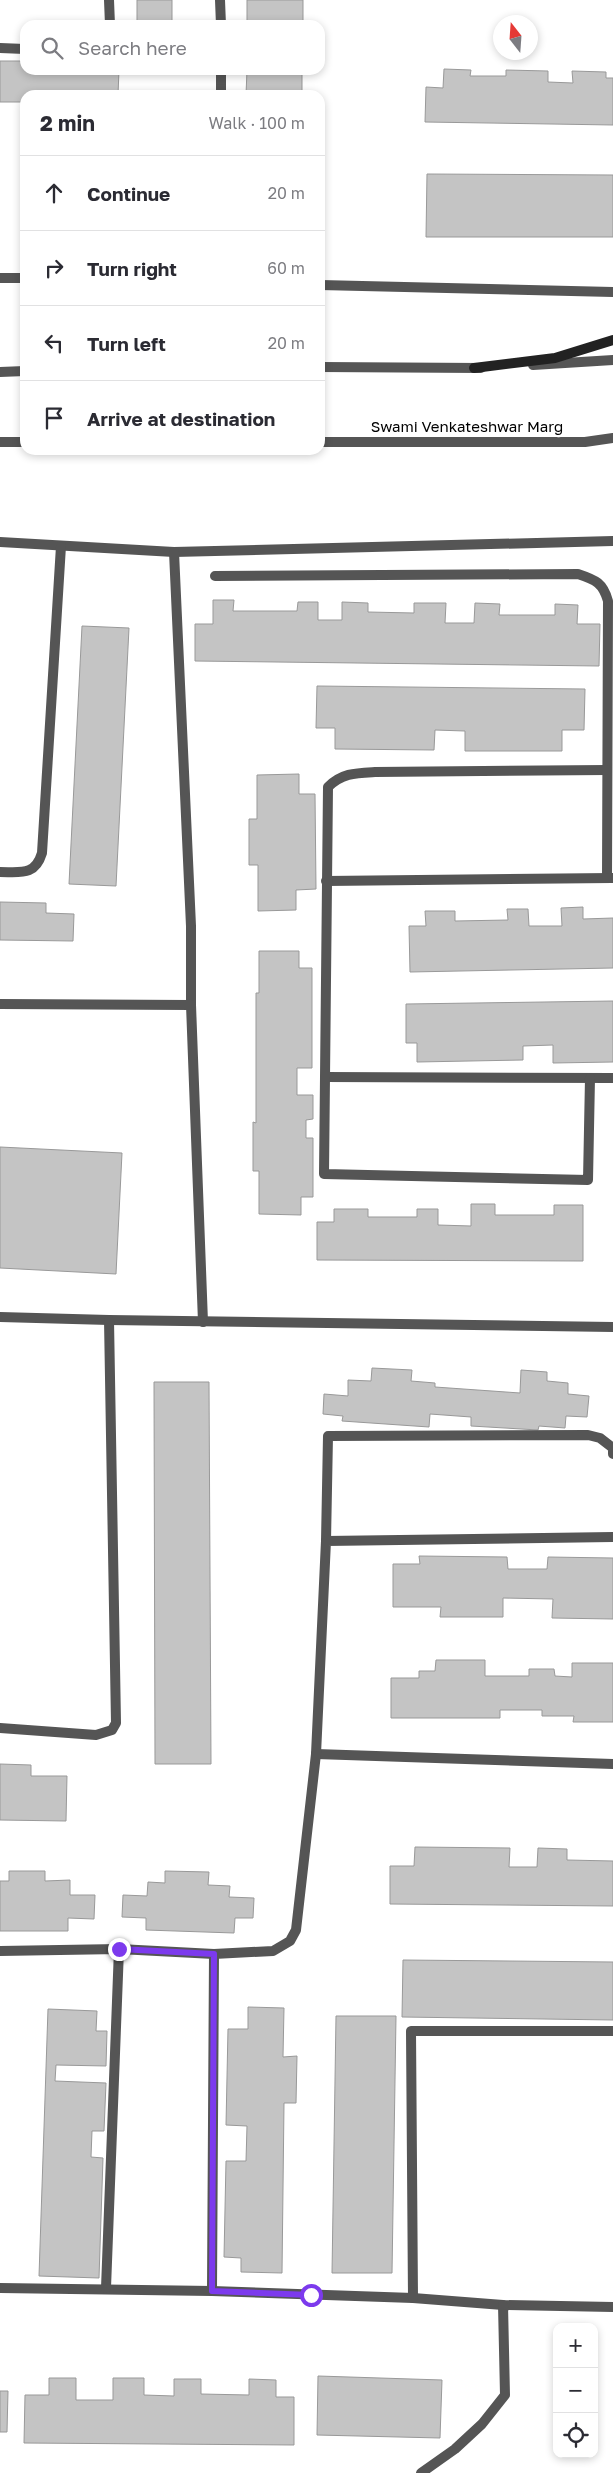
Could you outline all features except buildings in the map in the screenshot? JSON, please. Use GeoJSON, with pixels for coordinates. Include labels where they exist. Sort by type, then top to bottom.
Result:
{"type":"FeatureCollection","features":[{"type":"Feature","properties":{"kind":"main road"},"geometry":{"type":"LineString","coordinates":[[474,368],[555,358],[613,340]]}},
{"type":"Feature","properties":{"kind":"street"},"geometry":{"type":"LineString","coordinates":[[109,0],[110,20]]}},
{"type":"Feature","properties":{"kind":"street"},"geometry":{"type":"LineString","coordinates":[[220,0],[221,20]]}},
{"type":"Feature","properties":{"kind":"street"},"geometry":{"type":"LineString","coordinates":[[0,48],[20,49]]}},
{"type":"Feature","properties":{"kind":"street"},"geometry":{"type":"LineString","coordinates":[[221,75],[221,90]]}},
{"type":"Feature","properties":{"kind":"street"},"geometry":{"type":"LineString","coordinates":[[0,278],[20,278]]}},
{"type":"Feature","properties":{"kind":"street"},"geometry":{"type":"LineString","coordinates":[[325,284],[613,292]]}},
{"type":"Feature","properties":{"kind":"street"},"geometry":{"type":"LineString","coordinates":[[325,367],[474,368],[613,360]]}},
{"type":"Feature","properties":{"kind":"street"},"geometry":{"type":"LineString","coordinates":[[0,372],[20,371]]}},
{"type":"Feature","properties":{"kind":"street","name":"Swami Venkateshwar Marg"},"geometry":{"type":"LineString","coordinates":[[325,442],[584,442],[613,438]]}},
{"type":"Feature","properties":{"kind":"street"},"geometry":{"type":"LineString","coordinates":[[0,442],[20,442]]}},
{"type":"Feature","properties":{"kind":"street"},"geometry":{"type":"LineString","coordinates":[[0,542],[174,552],[613,541]]}},
{"type":"Feature","properties":{"kind":"street"},"geometry":{"type":"LineString","coordinates":[[0,872],[20,872],[32,869],[38,866],[42,853],[61,546]]}},
{"type":"Feature","properties":{"kind":"street"},"geometry":{"type":"LineString","coordinates":[[174,552],[191,926],[191,1005],[203,1322]]}},
{"type":"Feature","properties":{"kind":"street"},"geometry":{"type":"LineString","coordinates":[[215,576],[578,574],[592,579],[604,588],[608,601],[607,770],[610,878],[326,881]]}},
{"type":"Feature","properties":{"kind":"street"},"geometry":{"type":"LineString","coordinates":[[590,1078],[588,1180],[324,1174],[328,787],[337,778],[347,774],[375,772],[607,770]]}},
{"type":"Feature","properties":{"kind":"street"},"geometry":{"type":"LineString","coordinates":[[0,1004],[191,1005]]}},
{"type":"Feature","properties":{"kind":"street"},"geometry":{"type":"LineString","coordinates":[[325,1077],[613,1078]]}},
{"type":"Feature","properties":{"kind":"street"},"geometry":{"type":"LineString","coordinates":[[0,1317],[203,1322],[613,1327]]}},
{"type":"Feature","properties":{"kind":"street"},"geometry":{"type":"LineString","coordinates":[[0,1728],[96,1735],[112,1730],[116,1723],[109,1320]]}},
{"type":"Feature","properties":{"kind":"street"},"geometry":{"type":"LineString","coordinates":[[0,1951],[119,1949],[214,1954],[273,1951],[290,1941],[296,1930],[316,1754],[326,1541],[328,1436],[588,1435],[600,1438],[613,1448],[613,1454]]}},
{"type":"Feature","properties":{"kind":"street"},"geometry":{"type":"LineString","coordinates":[[326,1541],[613,1537]]}},
{"type":"Feature","properties":{"kind":"street"},"geometry":{"type":"LineString","coordinates":[[316,1754],[613,1764]]}},
{"type":"Feature","properties":{"kind":"street"},"geometry":{"type":"LineString","coordinates":[[106,2288],[119,1949]]}},
{"type":"Feature","properties":{"kind":"street"},"geometry":{"type":"LineString","coordinates":[[212,2291],[214,1954]]}},
{"type":"Feature","properties":{"kind":"street"},"geometry":{"type":"LineString","coordinates":[[413,2298],[411,2031],[613,2031]]}},
{"type":"Feature","properties":{"kind":"street"},"geometry":{"type":"LineString","coordinates":[[0,2288],[212,2291],[413,2298],[503,2305],[613,2307]]}},
{"type":"Feature","properties":{"kind":"street"},"geometry":{"type":"LineString","coordinates":[[421,2473],[469,2436],[505,2395],[503,2305]]}},
{"type":"Feature","properties":{"kind":"route"},"geometry":{"type":"LineString","coordinates":[[119,1949],[214,1954],[212,2291],[311,2295]]}}]}
